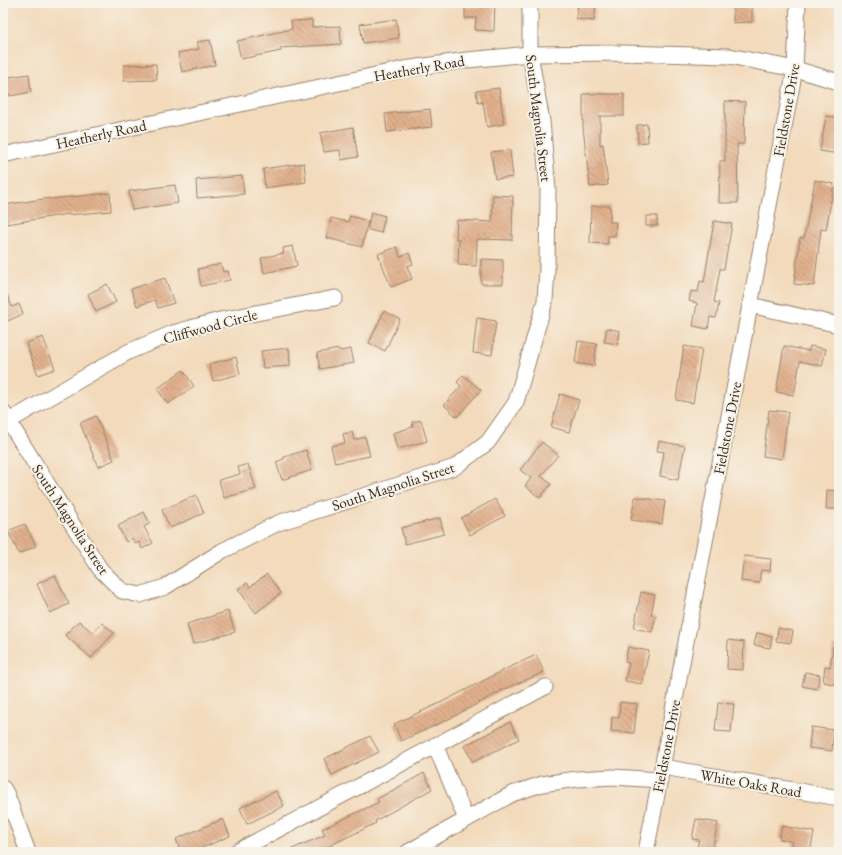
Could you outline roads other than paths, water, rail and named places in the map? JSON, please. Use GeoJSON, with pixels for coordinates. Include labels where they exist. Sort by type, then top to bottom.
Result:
{"type":"FeatureCollection","features":[{"type":"Feature","properties":{"kind":"street","name":"South Magnolia Street"},"geometry":{"type":"LineString","coordinates":[[6,416],[100,569],[122,591],[140,595],[165,587],[222,551],[278,523],[455,468],[488,442],[516,402],[545,301],[548,190],[542,121],[530,54],[530,3]]}},
{"type":"Feature","properties":{"kind":"street","name":"Fieldstone Drive"},"geometry":{"type":"LineString","coordinates":[[646,852],[795,69],[798,3]]}},
{"type":"Feature","properties":{"kind":"street","name":"Heatherly Road"},"geometry":{"type":"LineString","coordinates":[[3,155],[404,69],[467,60],[530,54],[622,53],[729,56],[795,69],[839,82]]}},
{"type":"Feature","properties":{"kind":"street","name":"Cliffwood Circle"},"geometry":{"type":"LineString","coordinates":[[6,416],[128,352],[173,333],[220,320],[335,298]]}},
{"type":"Feature","properties":{"kind":"street"},"geometry":{"type":"LineString","coordinates":[[750,306],[839,325]]}},
{"type":"Feature","properties":{"kind":"street"},"geometry":{"type":"LineString","coordinates":[[236,852],[545,687]]}},
{"type":"Feature","properties":{"kind":"street"},"geometry":{"type":"LineString","coordinates":[[435,745],[466,819]]}},
{"type":"Feature","properties":{"kind":"street","name":"White Oaks Road"},"geometry":{"type":"LineString","coordinates":[[408,852],[512,794],[542,784],[577,779],[661,774],[839,798]]}},
{"type":"Feature","properties":{"kind":"street"},"geometry":{"type":"LineString","coordinates":[[3,788],[28,852]]}}]}
